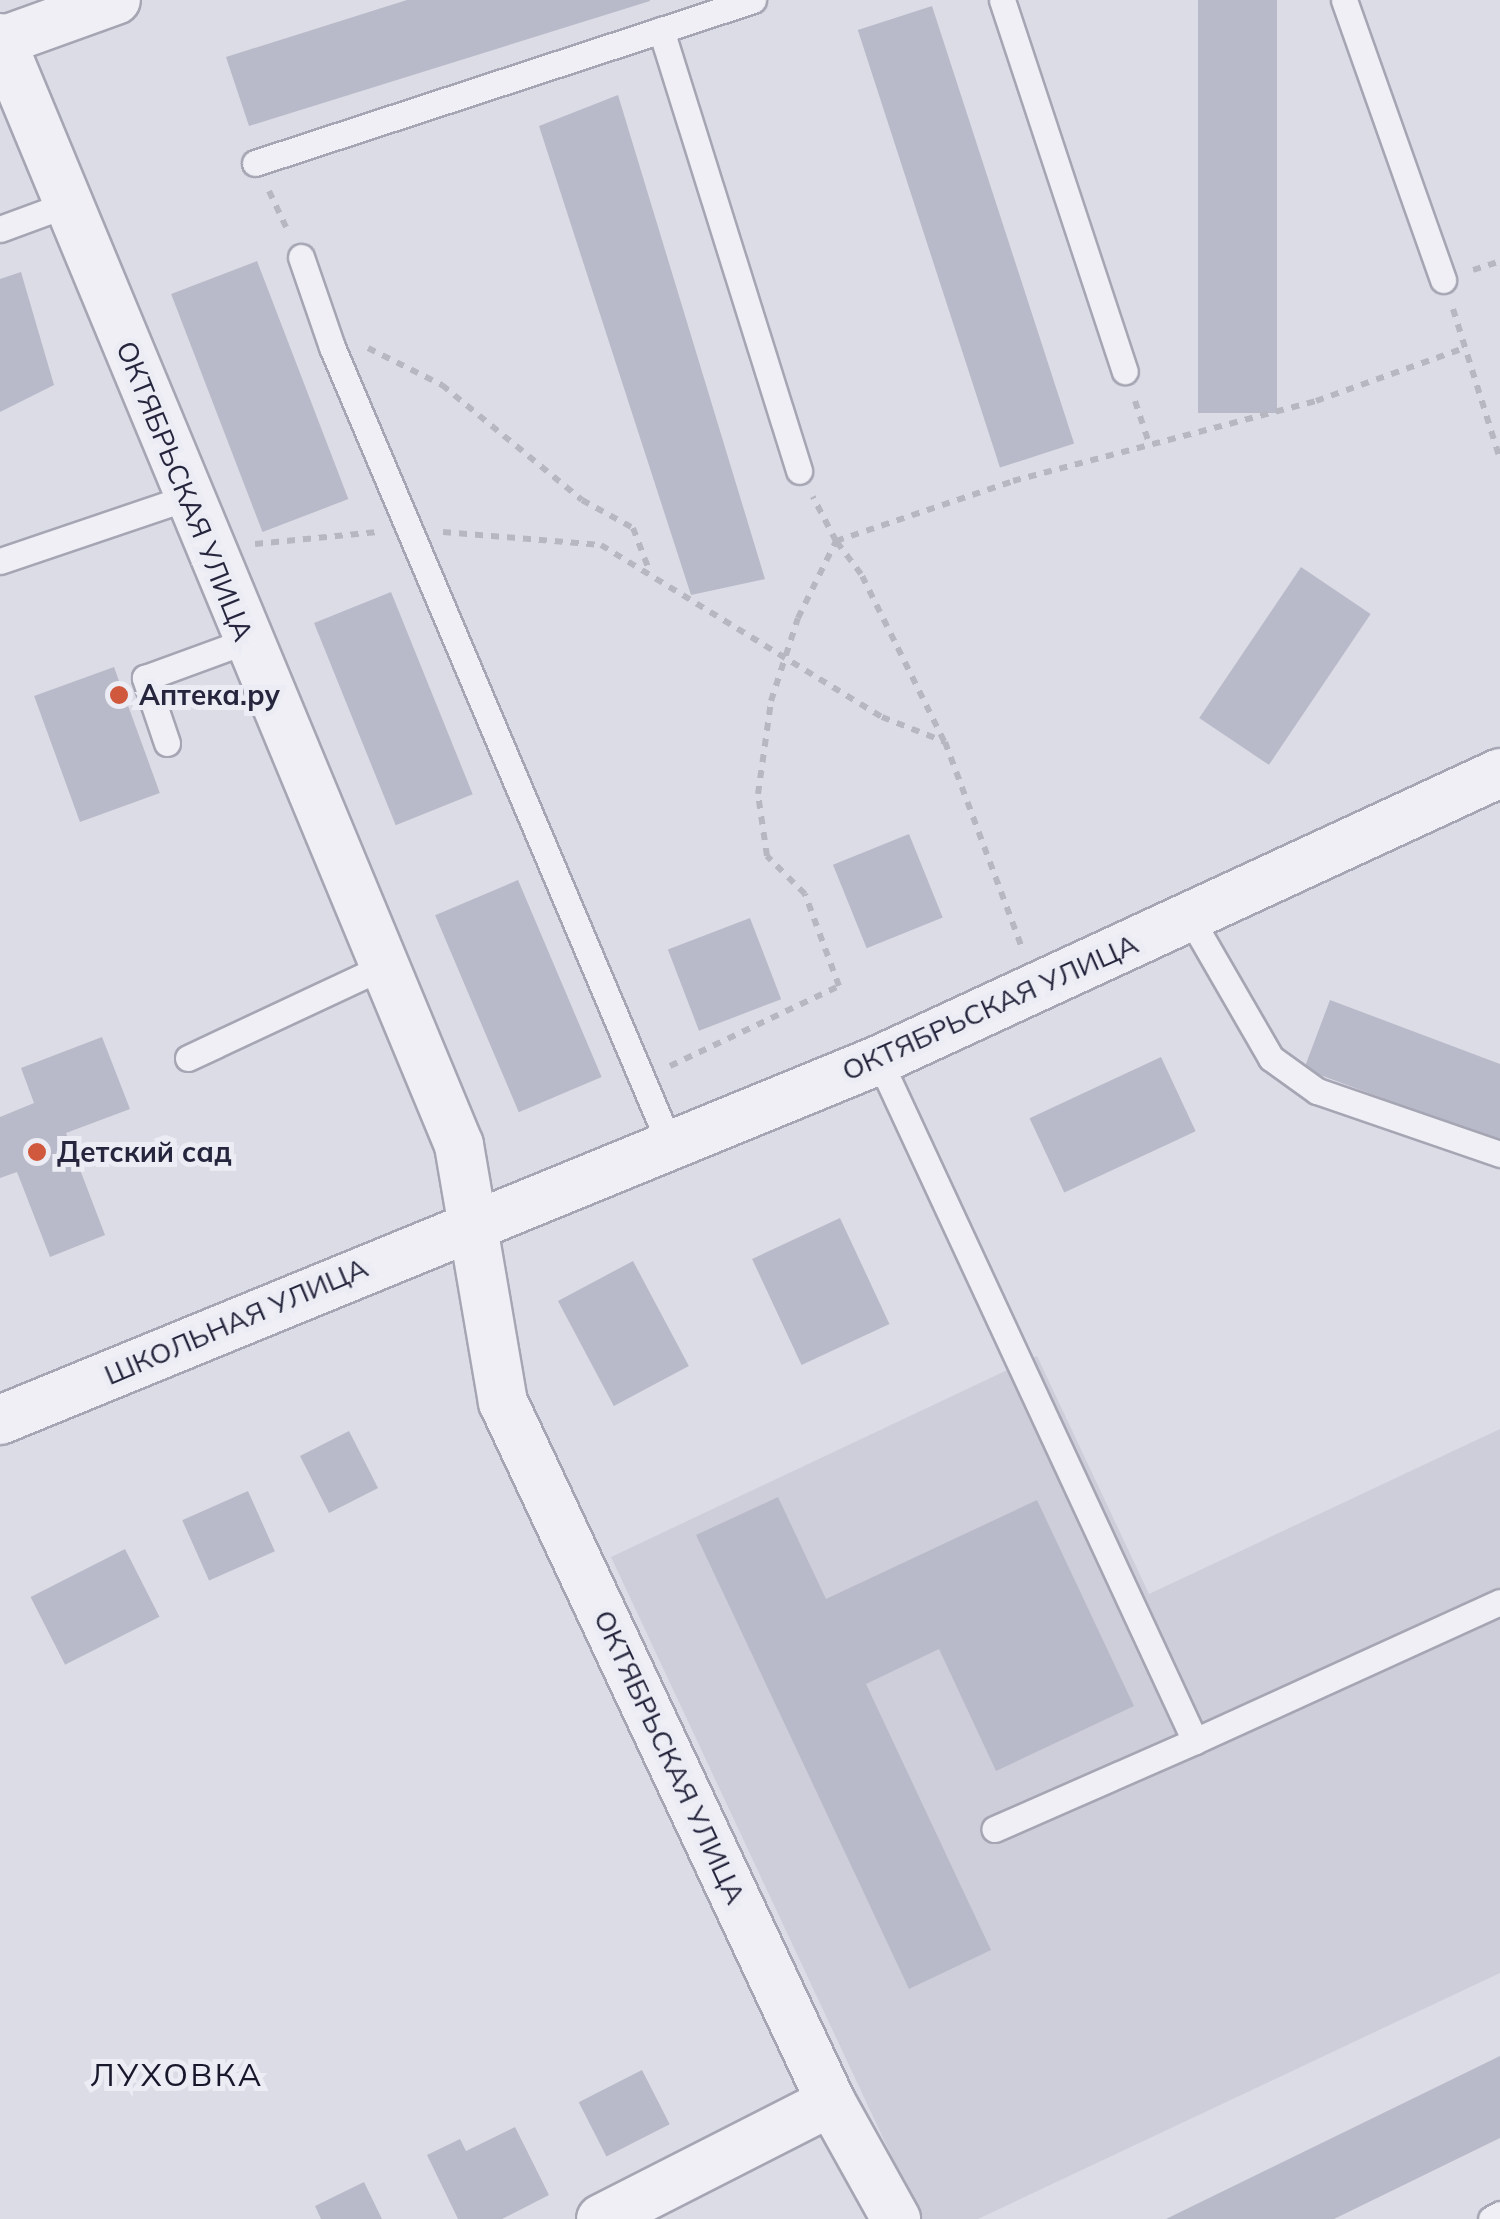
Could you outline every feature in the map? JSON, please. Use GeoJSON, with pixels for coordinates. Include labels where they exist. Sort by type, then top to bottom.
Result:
{"type":"FeatureCollection","features":[{"type":"Feature","properties":{"kind":"street"},"geometry":{"type":"LineString","coordinates":[[1,40],[116,0]]}},
{"type":"Feature","properties":{"kind":"street","name":"ОКТЯБРЬСКАЯ УЛИЦА"},"geometry":{"type":"LineString","coordinates":[[1,40],[193,515],[459,1145],[503,1402],[831,2102],[896,2219]]}},
{"type":"Feature","properties":{"kind":"street","name":"ОКТЯБРЬСКАЯ УЛИЦА"},"geometry":{"type":"LineString","coordinates":[[472,1223],[879,1060],[1500,772]]}},
{"type":"Feature","properties":{"kind":"street","name":"ШКОЛЬНАЯ УЛИЦА"},"geometry":{"type":"LineString","coordinates":[[0,1420],[472,1223]]}},
{"type":"Feature","properties":{"kind":"street"},"geometry":{"type":"LineString","coordinates":[[601,2219],[831,2102]]}},
{"type":"Feature","properties":{"kind":"lane"},"geometry":{"type":"LineString","coordinates":[[255,163],[753,0]]}},
{"type":"Feature","properties":{"kind":"lane"},"geometry":{"type":"LineString","coordinates":[[1002,0],[1125,372]]}},
{"type":"Feature","properties":{"kind":"lane"},"geometry":{"type":"LineString","coordinates":[[1344,0],[1443,280]]}},
{"type":"Feature","properties":{"kind":"lane"},"geometry":{"type":"LineString","coordinates":[[661,30],[798,471]]}},
{"type":"Feature","properties":{"kind":"lane"},"geometry":{"type":"LineString","coordinates":[[0,229],[68,204]]}},
{"type":"Feature","properties":{"kind":"lane"},"geometry":{"type":"LineString","coordinates":[[301,258],[332,347],[670,1145]]}},
{"type":"Feature","properties":{"kind":"lane"},"geometry":{"type":"LineString","coordinates":[[0,561],[193,515]]}},
{"type":"Feature","properties":{"kind":"lane"},"geometry":{"type":"LineString","coordinates":[[167,742],[145,678],[246,641]]}},
{"type":"Feature","properties":{"kind":"lane"},"geometry":{"type":"LineString","coordinates":[[1188,916],[1271,1058],[1317,1091],[1500,1154]]}},
{"type":"Feature","properties":{"kind":"lane"},"geometry":{"type":"LineString","coordinates":[[188,1058],[384,966]]}},
{"type":"Feature","properties":{"kind":"lane"},"geometry":{"type":"LineString","coordinates":[[879,1060],[1196,1741]]}},
{"type":"Feature","properties":{"kind":"lane"},"geometry":{"type":"LineString","coordinates":[[996,1829],[1500,1602]]}},
{"type":"Feature","properties":{"kind":"lane"},"geometry":{"type":"LineString","coordinates":[[1491,2219],[1500,2214]]}},
{"type":"Feature","properties":{"kind":"path"},"geometry":{"type":"LineString","coordinates":[[255,163],[301,258]]}},
{"type":"Feature","properties":{"kind":"path"},"geometry":{"type":"LineString","coordinates":[[1443,280],[1500,458]]}},
{"type":"Feature","properties":{"kind":"path"},"geometry":{"type":"LineString","coordinates":[[332,347],[374,348],[442,385],[582,500],[633,528],[650,572]]}},
{"type":"Feature","properties":{"kind":"path"},"geometry":{"type":"LineString","coordinates":[[643,1081],[838,986],[804,894],[767,856],[758,794],[771,701],[836,541],[1012,481],[1316,401],[1467,348]]}},
{"type":"Feature","properties":{"kind":"path"},"geometry":{"type":"LineString","coordinates":[[1125,372],[1150,446]]}},
{"type":"Feature","properties":{"kind":"path"},"geometry":{"type":"LineString","coordinates":[[798,471],[836,541],[860,574],[945,742],[1037,986]]}},
{"type":"Feature","properties":{"kind":"path"},"geometry":{"type":"LineString","coordinates":[[193,515],[232,543],[272,544],[409,528],[602,545],[650,572],[713,616],[787,654],[882,716],[945,742]]}},
{"type":"Feature","properties":{"kind":"shaded area"},"geometry":{"type":"Polygon","coordinates":[[[1037,1356],[1149,1594],[1500,1429],[1500,1973],[978,2219],[921,2219],[611,1557],[1037,1356]]]}},
{"type":"Feature","properties":{"kind":"building"},"geometry":{"type":"Polygon","coordinates":[[[407,0],[650,1],[249,126],[226,57],[407,0]]]}},
{"type":"Feature","properties":{"kind":"building"},"geometry":{"type":"Polygon","coordinates":[[[1198,0],[1277,0],[1277,413],[1198,413],[1198,0]]]}},
{"type":"Feature","properties":{"kind":"building"},"geometry":{"type":"Polygon","coordinates":[[[932,6],[1074,443],[1000,468],[858,30],[932,6]]]}},
{"type":"Feature","properties":{"kind":"building"},"geometry":{"type":"Polygon","coordinates":[[[618,95],[765,579],[691,595],[539,126],[618,95]]]}},
{"type":"Feature","properties":{"kind":"building"},"geometry":{"type":"Polygon","coordinates":[[[257,261],[348,499],[262,532],[171,294],[257,261]]]}},
{"type":"Feature","properties":{"kind":"building"},"geometry":{"type":"Polygon","coordinates":[[[21,272],[54,385],[0,412],[0,279],[21,272]]]}},
{"type":"Feature","properties":{"kind":"building"},"geometry":{"type":"Polygon","coordinates":[[[1301,567],[1371,614],[1269,765],[1199,718],[1301,567]]]}},
{"type":"Feature","properties":{"kind":"building"},"geometry":{"type":"Polygon","coordinates":[[[391,592],[473,794],[396,825],[314,623],[391,592]]]}},
{"type":"Feature","properties":{"kind":"building"},"geometry":{"type":"Polygon","coordinates":[[[114,667],[160,793],[80,822],[34,696],[114,667]]]}},
{"type":"Feature","properties":{"kind":"building"},"geometry":{"type":"Polygon","coordinates":[[[909,834],[943,917],[867,948],[833,865],[909,834]]]}},
{"type":"Feature","properties":{"kind":"building"},"geometry":{"type":"Polygon","coordinates":[[[518,880],[602,1077],[519,1112],[435,915],[518,880]]]}},
{"type":"Feature","properties":{"kind":"building"},"geometry":{"type":"Polygon","coordinates":[[[750,918],[781,999],[699,1031],[668,950],[750,918]]]}},
{"type":"Feature","properties":{"kind":"building"},"geometry":{"type":"Polygon","coordinates":[[[1330,1000],[1500,1064],[1500,1142],[1304,1069],[1330,1000]]]}},
{"type":"Feature","properties":{"kind":"building","name":"Детский сад"},"geometry":{"type":"Polygon","coordinates":[[[102,1037],[130,1109],[66,1133],[105,1235],[50,1257],[17,1172],[0,1178],[0,1117],[34,1103],[21,1068],[102,1037]]]}},
{"type":"Feature","properties":{"kind":"building"},"geometry":{"type":"Polygon","coordinates":[[[1161,1057],[1196,1131],[1064,1193],[1030,1118],[1161,1057]]]}},
{"type":"Feature","properties":{"kind":"building"},"geometry":{"type":"Polygon","coordinates":[[[840,1218],[889,1324],[802,1365],[752,1259],[840,1218]]]}},
{"type":"Feature","properties":{"kind":"building"},"geometry":{"type":"Polygon","coordinates":[[[633,1261],[689,1366],[614,1406],[558,1301],[633,1261]]]}},
{"type":"Feature","properties":{"kind":"building"},"geometry":{"type":"Polygon","coordinates":[[[349,1431],[378,1488],[329,1513],[300,1456],[349,1431]]]}},
{"type":"Feature","properties":{"kind":"building"},"geometry":{"type":"Polygon","coordinates":[[[248,1491],[275,1551],[209,1581],[182,1520],[248,1491]]]}},
{"type":"Feature","properties":{"kind":"building"},"geometry":{"type":"Polygon","coordinates":[[[778,1497],[826,1599],[1037,1500],[1134,1706],[996,1771],[939,1649],[866,1684],[991,1950],[909,1989],[696,1535],[778,1497]]]}},
{"type":"Feature","properties":{"kind":"building"},"geometry":{"type":"Polygon","coordinates":[[[125,1549],[160,1617],[65,1665],[31,1597],[125,1549]]]}},
{"type":"Feature","properties":{"kind":"building"},"geometry":{"type":"Polygon","coordinates":[[[1500,2056],[1500,2138],[1334,2219],[1166,2219],[1500,2056]]]}},
{"type":"Feature","properties":{"kind":"building"},"geometry":{"type":"Polygon","coordinates":[[[642,2070],[670,2124],[606,2157],[579,2102],[642,2070]]]}},
{"type":"Feature","properties":{"kind":"building"},"geometry":{"type":"Polygon","coordinates":[[[515,2127],[549,2195],[502,2219],[458,2219],[427,2155],[460,2139],[466,2151],[515,2127]]]}},
{"type":"Feature","properties":{"kind":"building"},"geometry":{"type":"Polygon","coordinates":[[[364,2182],[382,2219],[321,2219],[315,2206],[364,2182]]]}},
{"type":"Feature","properties":{"kind":"place","name":"Аптека.ру"},"geometry":{"type":"Point","coordinates":[119,695]}},
{"type":"Feature","properties":{"kind":"place","name":"Детский сад"},"geometry":{"type":"Point","coordinates":[37,1152]}},
{"type":"Feature","properties":{"kind":"district","name":"ЛУХОВКА"},"geometry":{"type":"Point","coordinates":[177,2074]}}]}
